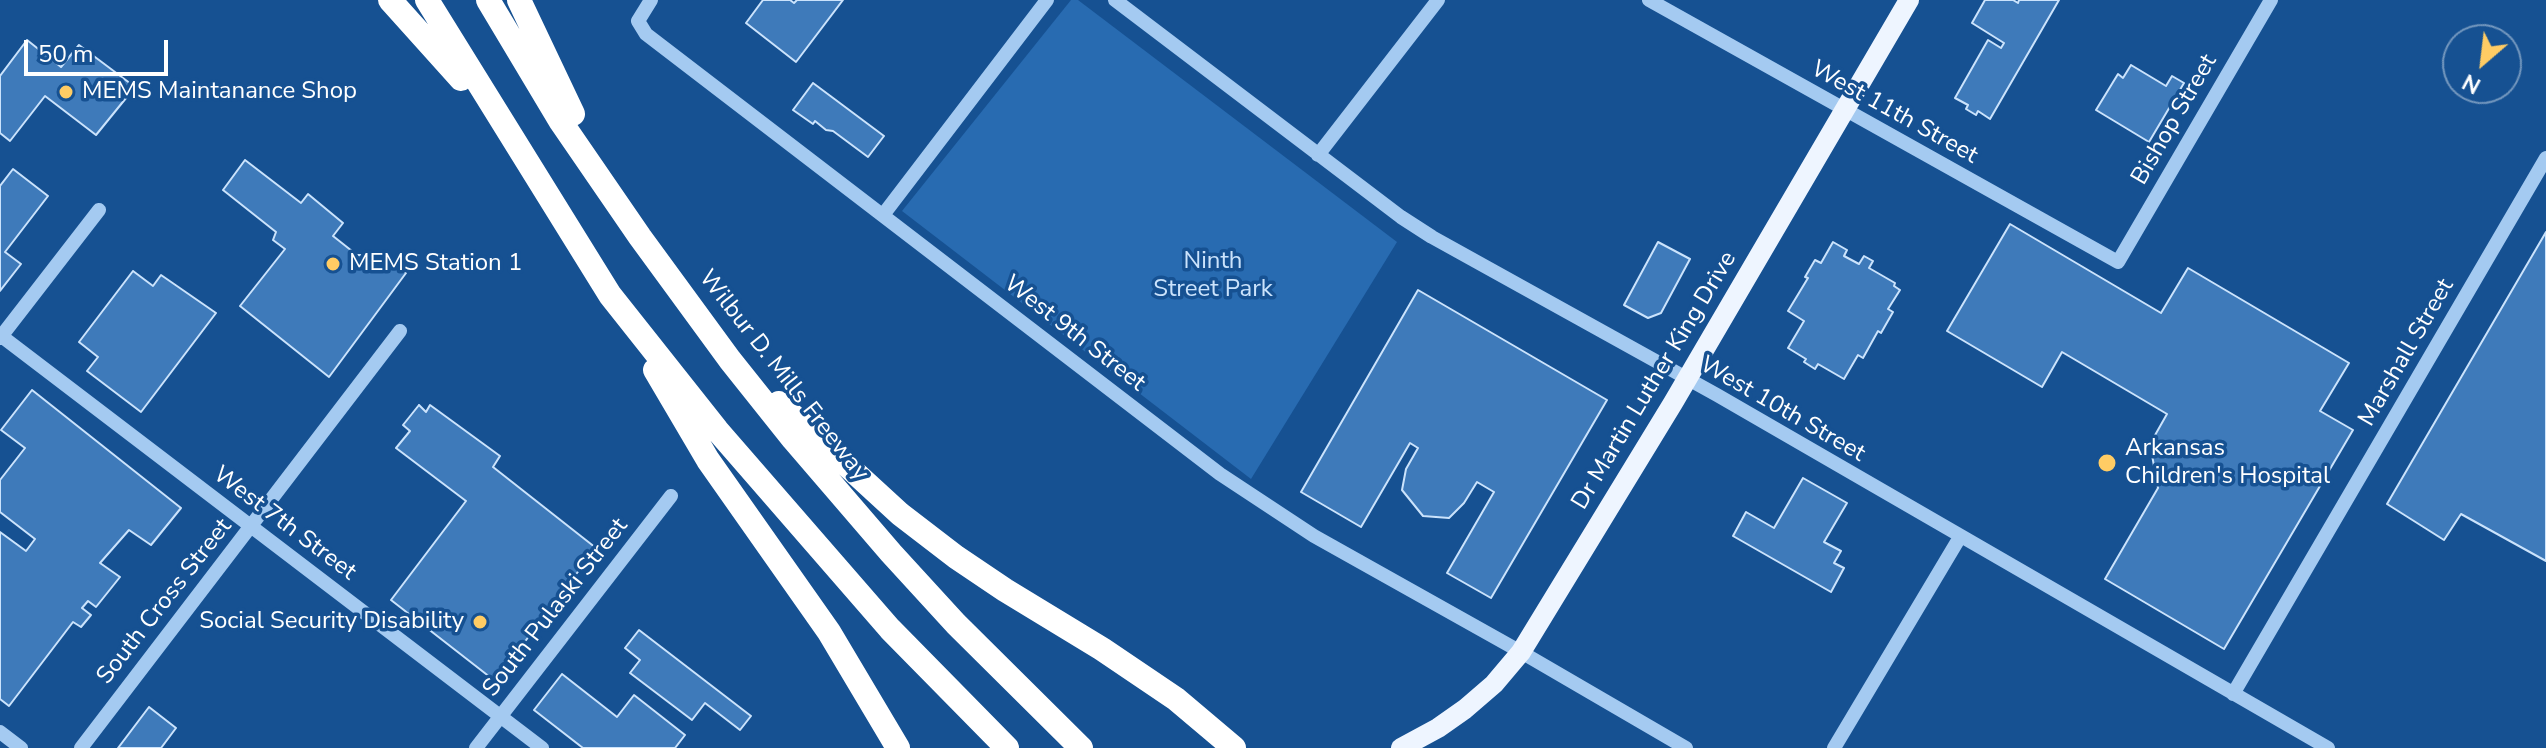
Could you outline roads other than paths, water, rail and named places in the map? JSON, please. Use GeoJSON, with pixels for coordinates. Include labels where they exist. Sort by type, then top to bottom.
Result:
{"type":"FeatureCollection","features":[{"type":"Feature","properties":{"kind":"highway"},"geometry":{"type":"LineString","coordinates":[[390,0],[504,127]]}},
{"type":"Feature","properties":{"kind":"highway"},"geometry":{"type":"LineString","coordinates":[[427,0],[708,460],[829,632],[898,748]]}},
{"type":"Feature","properties":{"kind":"highway","name":"Wilbur D. Mills Freeway"},"geometry":{"type":"LineString","coordinates":[[488,0],[561,122],[730,360],[891,553],[956,624],[1081,748]]}},
{"type":"Feature","properties":{"kind":"highway"},"geometry":{"type":"LineString","coordinates":[[519,0],[609,192]]}},
{"type":"Feature","properties":{"kind":"highway"},"geometry":{"type":"LineString","coordinates":[[610,295],[717,430],[890,629],[1007,748]]}},
{"type":"Feature","properties":{"kind":"highway"},"geometry":{"type":"LineString","coordinates":[[730,360],[900,514],[997,585],[1102,649],[1176,699],[1234,748]]}},
{"type":"Feature","properties":{"kind":"main road","name":"Dr Martin Luther King Drive"},"geometry":{"type":"LineString","coordinates":[[1401,748],[1465,709],[1494,684],[1521,652],[1686,380],[1909,0]]}},
{"type":"Feature","properties":{"kind":"street"},"geometry":{"type":"LineString","coordinates":[[883,215],[1047,0]]}},
{"type":"Feature","properties":{"kind":"street","name":"West 10th Street"},"geometry":{"type":"LineString","coordinates":[[1115,0],[1420,230],[1717,395],[2328,748]]}},
{"type":"Feature","properties":{"kind":"street"},"geometry":{"type":"LineString","coordinates":[[1318,155],[1438,0]]}},
{"type":"Feature","properties":{"kind":"street","name":"West 11th Street"},"geometry":{"type":"LineString","coordinates":[[1649,0],[2118,262]]}},
{"type":"Feature","properties":{"kind":"street","name":"Bishop Street"},"geometry":{"type":"LineString","coordinates":[[2118,262],[2271,0]]}},
{"type":"Feature","properties":{"kind":"street","name":"West 9th Street"},"geometry":{"type":"LineString","coordinates":[[648,4],[638,21],[646,34],[1220,474],[1314,536],[1686,748]]}},
{"type":"Feature","properties":{"kind":"street","name":"Marshall Street"},"geometry":{"type":"LineString","coordinates":[[2233,694],[2546,158]]}},
{"type":"Feature","properties":{"kind":"street"},"geometry":{"type":"LineString","coordinates":[[0,336],[99,210]]}},
{"type":"Feature","properties":{"kind":"street","name":"South Cross Street"},"geometry":{"type":"LineString","coordinates":[[81,748],[400,331]]}},
{"type":"Feature","properties":{"kind":"street","name":"West 7th Street"},"geometry":{"type":"LineString","coordinates":[[0,336],[542,748]]}},
{"type":"Feature","properties":{"kind":"street","name":"South Pulaski Street"},"geometry":{"type":"LineString","coordinates":[[476,748],[671,496]]}},
{"type":"Feature","properties":{"kind":"street"},"geometry":{"type":"LineString","coordinates":[[1834,748],[1960,537]]}},
{"type":"Feature","properties":{"kind":"street"},"geometry":{"type":"LineString","coordinates":[[0,732],[21,748]]}},
{"type":"Feature","properties":{"kind":"place","name":"MEMS Maintanance Shop"},"geometry":{"type":"Point","coordinates":[66,92]}},
{"type":"Feature","properties":{"kind":"place","name":"MEMS Station 1"},"geometry":{"type":"Point","coordinates":[333,264]}},
{"type":"Feature","properties":{"kind":"place","name":"Arkansas Children's Hospital"},"geometry":{"type":"Point","coordinates":[2107,463]}},
{"type":"Feature","properties":{"kind":"place","name":"Social Security Disability"},"geometry":{"type":"Point","coordinates":[480,622]}},
{"type":"Feature","properties":{"kind":"park label","name":"Ninth Street Park"},"geometry":{"type":"Point","coordinates":[1213,276]}}]}
